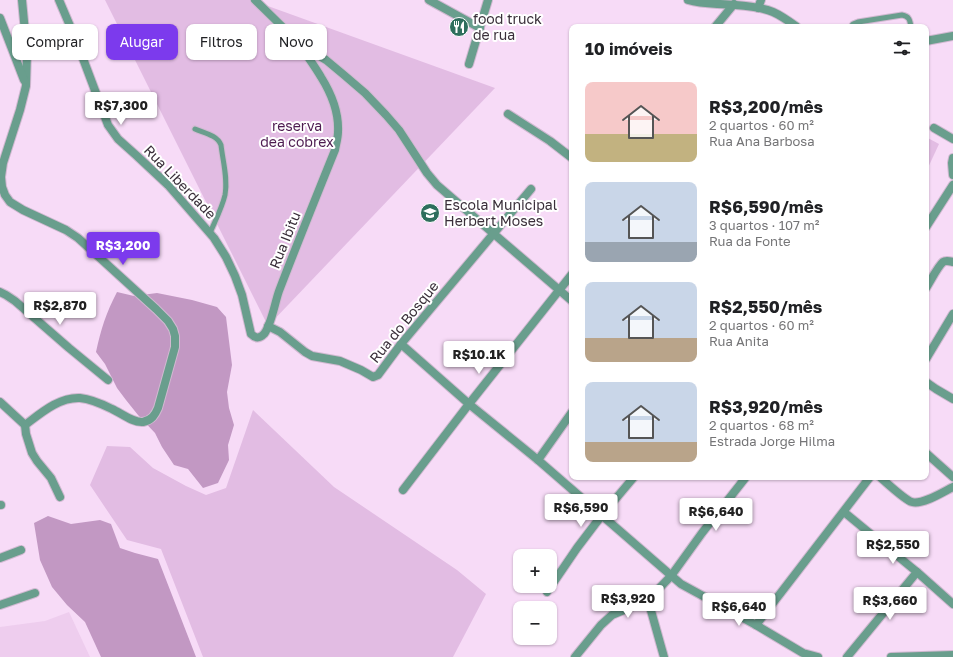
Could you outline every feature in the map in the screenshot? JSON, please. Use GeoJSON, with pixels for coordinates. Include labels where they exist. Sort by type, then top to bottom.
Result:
{"type":"FeatureCollection","features":[{"type":"Feature","properties":{"kind":"street"},"geometry":{"type":"LineString","coordinates":[[22,0],[27,53],[26,86],[3,163],[1,177],[5,195],[10,202],[23,210],[66,230],[78,238],[156,309],[168,322],[175,336],[175,347],[158,408],[154,416],[150,419],[141,422],[112,408],[94,401],[80,398],[59,402],[46,409],[25,425]]}},
{"type":"Feature","properties":{"kind":"street","name":"Rua Liberdade"},"geometry":{"type":"LineString","coordinates":[[59,0],[79,47],[108,125],[118,139],[168,185],[210,233]]}},
{"type":"Feature","properties":{"kind":"street"},"geometry":{"type":"LineString","coordinates":[[255,0],[280,24]]}},
{"type":"Feature","properties":{"kind":"street"},"geometry":{"type":"LineString","coordinates":[[429,0],[480,28]]}},
{"type":"Feature","properties":{"kind":"street"},"geometry":{"type":"LineString","coordinates":[[469,64],[488,0]]}},
{"type":"Feature","properties":{"kind":"street"},"geometry":{"type":"LineString","coordinates":[[688,0],[712,4],[760,4],[793,24]]}},
{"type":"Feature","properties":{"kind":"street"},"geometry":{"type":"LineString","coordinates":[[717,24],[734,4]]}},
{"type":"Feature","properties":{"kind":"street"},"geometry":{"type":"LineString","coordinates":[[0,18],[26,86]]}},
{"type":"Feature","properties":{"kind":"street"},"geometry":{"type":"LineString","coordinates":[[929,40],[953,36]]}},
{"type":"Feature","properties":{"kind":"street","name":"Rua Ibitu"},"geometry":{"type":"LineString","coordinates":[[268,326],[278,293],[335,150],[338,133],[337,118],[333,101],[321,76],[310,60]]}},
{"type":"Feature","properties":{"kind":"street"},"geometry":{"type":"LineString","coordinates":[[326,60],[365,93],[386,114],[399,130],[427,173],[437,185],[569,298]]}},
{"type":"Feature","properties":{"kind":"street"},"geometry":{"type":"LineString","coordinates":[[508,114],[546,138],[569,156]]}},
{"type":"Feature","properties":{"kind":"street"},"geometry":{"type":"LineString","coordinates":[[934,128],[953,139]]}},
{"type":"Feature","properties":{"kind":"street"},"geometry":{"type":"LineString","coordinates":[[953,158],[953,175]]}},
{"type":"Feature","properties":{"kind":"street"},"geometry":{"type":"LineString","coordinates":[[929,222],[953,185]]}},
{"type":"Feature","properties":{"kind":"street","name":"Rua do Bosque"},"geometry":{"type":"LineString","coordinates":[[268,326],[280,332],[312,356],[340,361],[373,377],[378,375],[401,344],[531,189]]}},
{"type":"Feature","properties":{"kind":"street"},"geometry":{"type":"LineString","coordinates":[[210,233],[226,257],[235,276],[242,295],[251,334],[257,338],[264,334],[268,326]]}},
{"type":"Feature","properties":{"kind":"street"},"geometry":{"type":"LineString","coordinates":[[929,283],[944,261],[948,260],[953,262]]}},
{"type":"Feature","properties":{"kind":"street"},"geometry":{"type":"LineString","coordinates":[[403,490],[569,278]]}},
{"type":"Feature","properties":{"kind":"street"},"geometry":{"type":"LineString","coordinates":[[0,292],[15,301],[108,380]]}},
{"type":"Feature","properties":{"kind":"street"},"geometry":{"type":"LineString","coordinates":[[929,354],[953,314]]}},
{"type":"Feature","properties":{"kind":"street"},"geometry":{"type":"LineString","coordinates":[[401,344],[469,404],[538,460],[681,584],[756,625],[803,653],[818,657]]}},
{"type":"Feature","properties":{"kind":"street"},"geometry":{"type":"LineString","coordinates":[[929,384],[953,399]]}},
{"type":"Feature","properties":{"kind":"street"},"geometry":{"type":"LineString","coordinates":[[0,402],[25,425],[27,438],[32,453],[51,478],[60,497]]}},
{"type":"Feature","properties":{"kind":"street"},"geometry":{"type":"LineString","coordinates":[[538,460],[569,416]]}},
{"type":"Feature","properties":{"kind":"street"},"geometry":{"type":"LineString","coordinates":[[929,456],[953,477]]}},
{"type":"Feature","properties":{"kind":"street"},"geometry":{"type":"LineString","coordinates":[[557,578],[602,516],[632,480]]}},
{"type":"Feature","properties":{"kind":"street"},"geometry":{"type":"LineString","coordinates":[[575,657],[601,625],[612,615],[648,600],[671,576],[702,533],[744,480]]}},
{"type":"Feature","properties":{"kind":"street"},"geometry":{"type":"LineString","coordinates":[[756,625],[868,480]]}},
{"type":"Feature","properties":{"kind":"street"},"geometry":{"type":"LineString","coordinates":[[884,480],[907,499],[913,502],[926,501],[953,487]]}},
{"type":"Feature","properties":{"kind":"street"},"geometry":{"type":"LineString","coordinates":[[844,512],[917,572],[953,604]]}},
{"type":"Feature","properties":{"kind":"street"},"geometry":{"type":"LineString","coordinates":[[0,558],[21,550]]}},
{"type":"Feature","properties":{"kind":"street"},"geometry":{"type":"LineString","coordinates":[[847,657],[917,572]]}},
{"type":"Feature","properties":{"kind":"street"},"geometry":{"type":"LineString","coordinates":[[0,606],[34,593]]}},
{"type":"Feature","properties":{"kind":"street"},"geometry":{"type":"LineString","coordinates":[[648,600],[664,657]]}},
{"type":"Feature","properties":{"kind":"street"},"geometry":{"type":"LineString","coordinates":[[891,657],[953,655]]}},
{"type":"Feature","properties":{"kind":"lane"},"geometry":{"type":"LineString","coordinates":[[853,24],[902,15],[906,15],[910,24]]}},
{"type":"Feature","properties":{"kind":"lane"},"geometry":{"type":"LineString","coordinates":[[195,128],[216,138],[221,145],[226,190],[222,205],[210,233]]}},
{"type":"Feature","properties":{"kind":"shaded area"},"geometry":{"type":"Polygon","coordinates":[[[117,292],[134,296],[157,293],[192,300],[217,307],[226,317],[232,365],[227,392],[229,408],[234,425],[228,445],[229,460],[218,483],[203,488],[188,469],[174,465],[155,433],[138,415],[117,388],[105,364],[96,352],[104,321],[117,292]]]}},
{"type":"Feature","properties":{"kind":"shaded area"},"geometry":{"type":"Polygon","coordinates":[[[48,516],[71,524],[100,520],[111,524],[120,548],[158,559],[196,657],[101,657],[85,622],[67,605],[52,587],[40,560],[34,523],[48,516]]]}},
{"type":"Feature","properties":{"kind":"shaded area"},"geometry":{"type":"Polygon","coordinates":[[[69,612],[90,657],[0,657],[0,627],[45,621],[69,612]]]}},
{"type":"Feature","properties":{"kind":"green space","name":"reserva dea cobrex"},"geometry":{"type":"Polygon","coordinates":[[[105,0],[251,0],[318,24],[265,24],[265,60],[327,60],[327,27],[495,88],[268,326],[135,60],[178,60],[178,24],[117,24],[105,0]]]}},
{"type":"Feature","properties":{"kind":"green space"},"geometry":{"type":"Polygon","coordinates":[[[929,139],[939,144],[929,166],[929,139]]]}},
{"type":"Feature","properties":{"kind":"green space"},"geometry":{"type":"Polygon","coordinates":[[[253,410],[334,487],[457,570],[486,594],[453,657],[203,657],[161,549],[127,540],[90,485],[107,446],[130,447],[153,468],[206,495],[226,488],[253,410]]]}},
{"type":"Feature","properties":{"kind":"place","name":"food truck de rua"},"geometry":{"type":"Point","coordinates":[459,27]}},
{"type":"Feature","properties":{"kind":"place","name":"Escola Municipal Herbert Moses"},"geometry":{"type":"Point","coordinates":[430,213]}}]}
